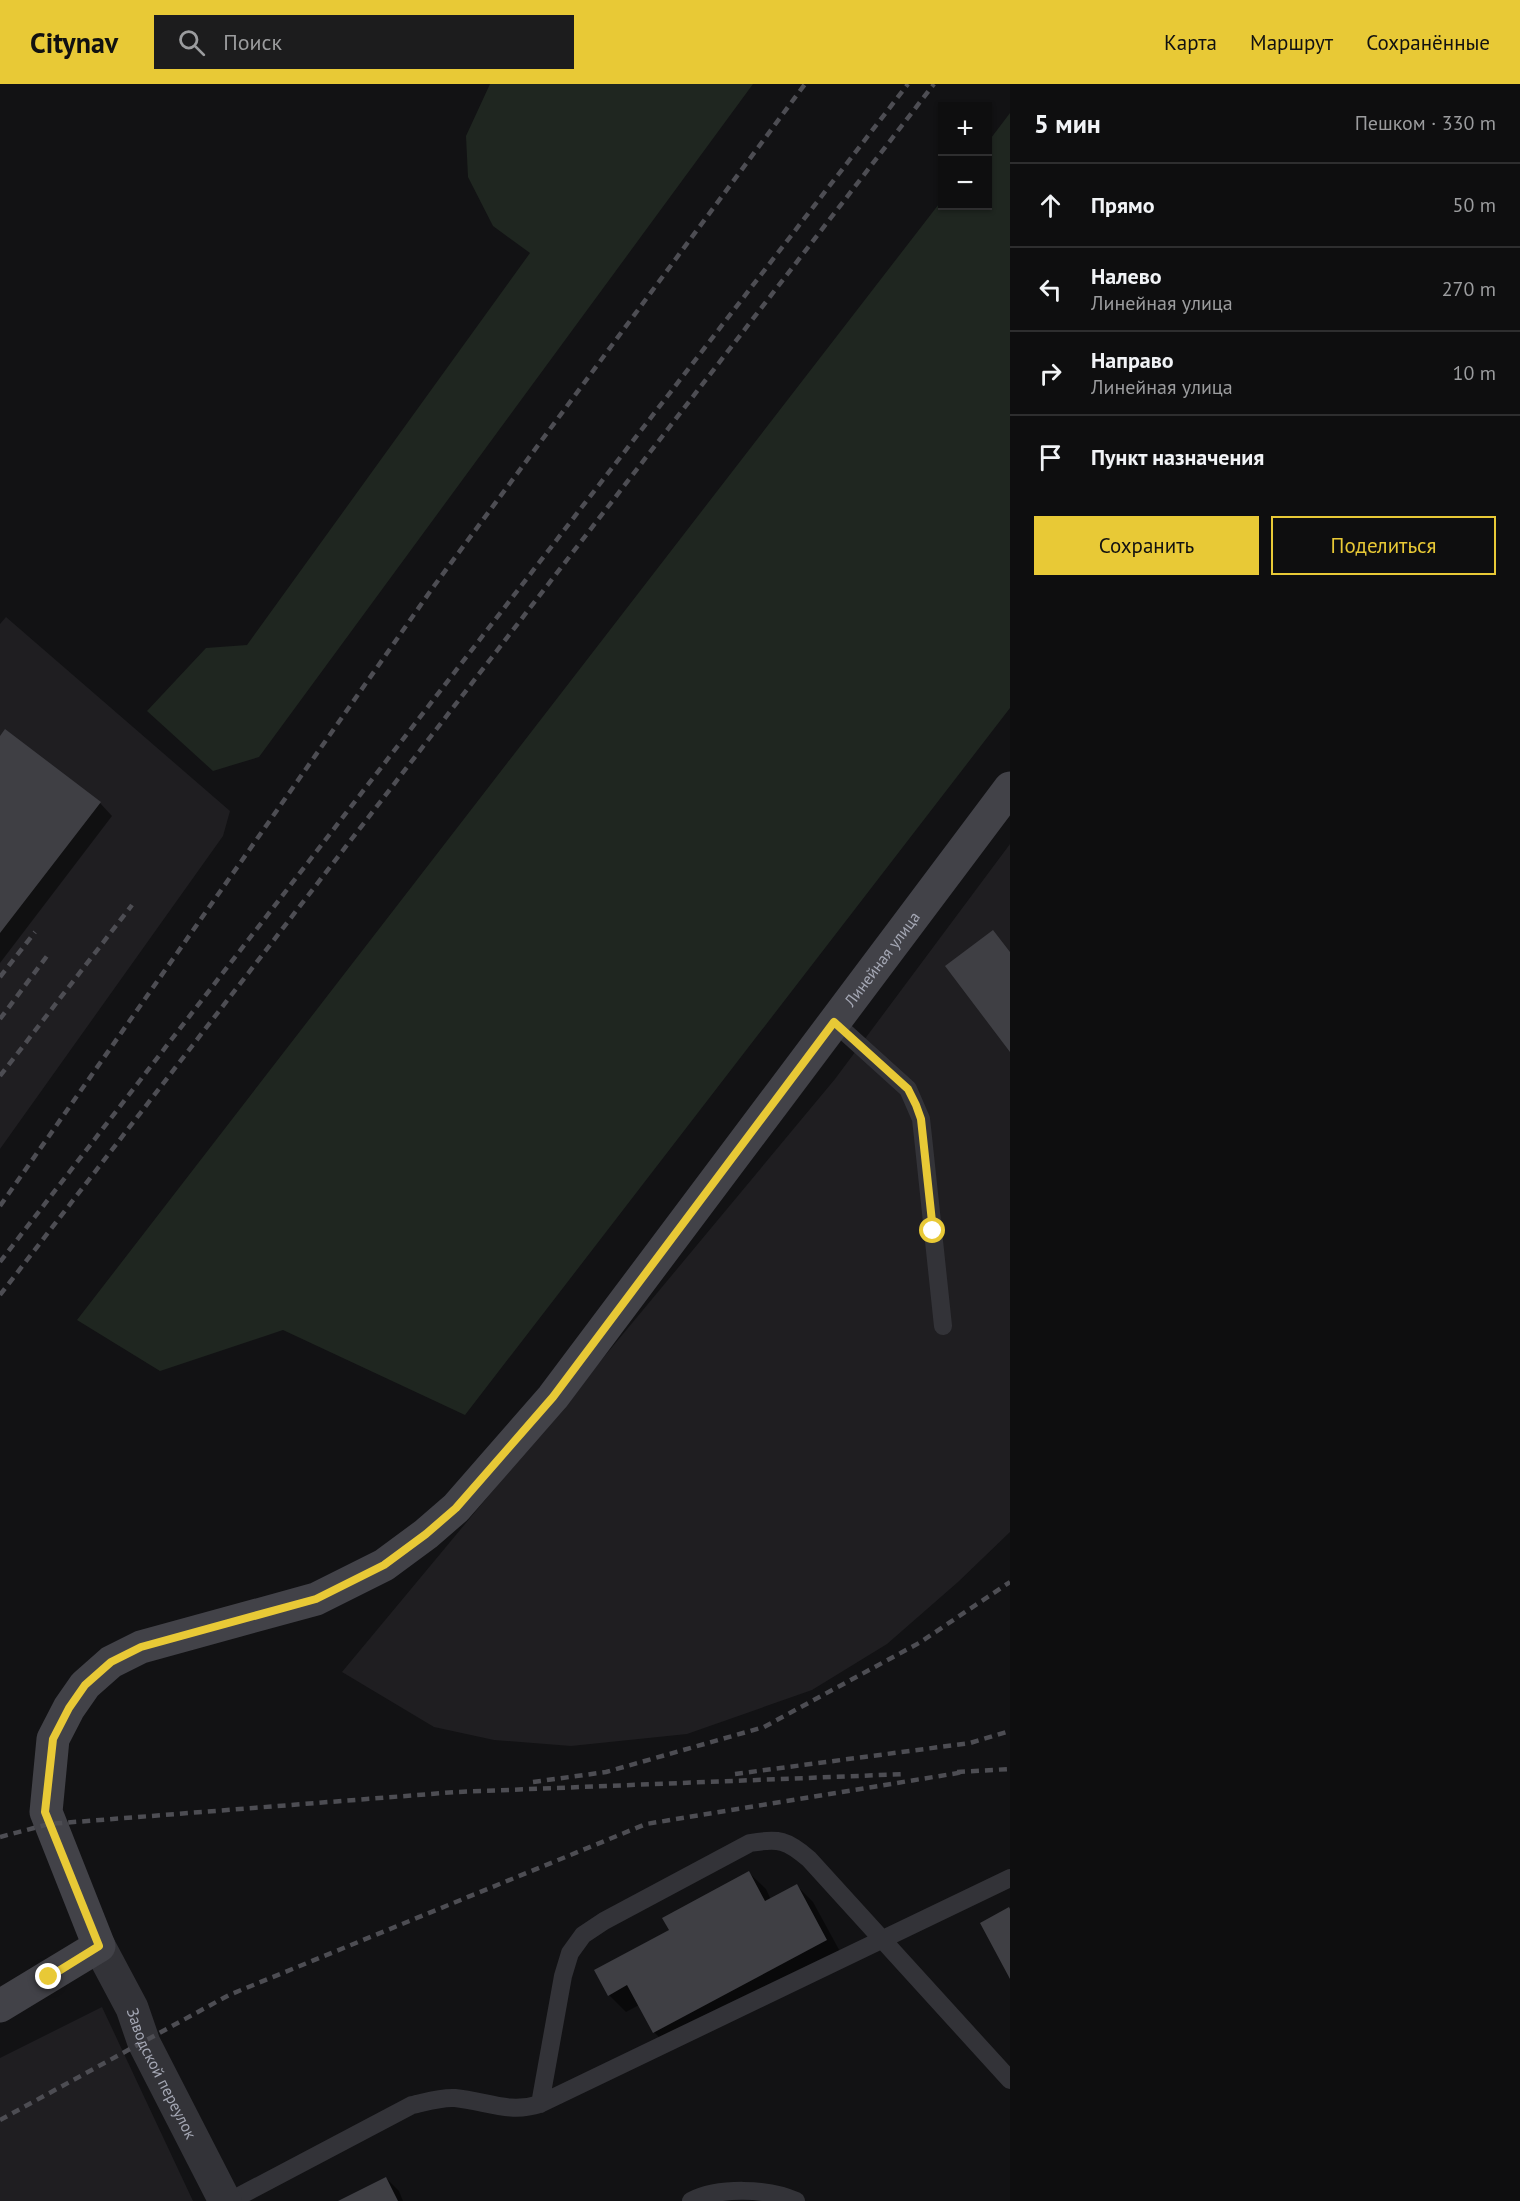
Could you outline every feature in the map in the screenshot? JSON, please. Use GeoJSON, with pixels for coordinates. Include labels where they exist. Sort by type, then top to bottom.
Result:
{"type":"FeatureCollection","features":[{"type":"Feature","properties":{"kind":"street","name":"Линейная улица"},"geometry":{"type":"LineString","coordinates":[[99,1946],[45,1812],[53,1739],[69,1708],[85,1685],[111,1662],[141,1647],[316,1599],[384,1565],[448,1515],[553,1397],[1010,788]]}},
{"type":"Feature","properties":{"kind":"street"},"geometry":{"type":"LineString","coordinates":[[0,2006],[99,1946]]}},
{"type":"Feature","properties":{"kind":"street","name":"Заводской переулок"},"geometry":{"type":"LineString","coordinates":[[99,1946],[132,2008],[144,2043],[225,2201]]}},
{"type":"Feature","properties":{"kind":"lane"},"geometry":{"type":"LineString","coordinates":[[834,1022],[908,1089],[916,1105],[921,1119],[943,1326]]}},
{"type":"Feature","properties":{"kind":"lane"},"geometry":{"type":"LineString","coordinates":[[540,2104],[563,1976],[570,1953],[583,1935],[604,1921],[750,1843],[772,1839],[791,1844],[809,1859],[1010,2080]]}},
{"type":"Feature","properties":{"kind":"lane"},"geometry":{"type":"LineString","coordinates":[[230,2201],[412,2105],[453,2098],[514,2109],[525,2109],[540,2104],[1010,1878]]}},
{"type":"Feature","properties":{"kind":"lane"},"geometry":{"type":"LineString","coordinates":[[691,2201],[698,2197],[744,2190],[785,2196],[796,2201]]}},
{"type":"Feature","properties":{"kind":"shaded area"},"geometry":{"type":"Polygon","coordinates":[[[490,84],[753,84],[259,757],[213,771],[147,711],[206,648],[247,645],[530,253],[493,226],[468,177],[466,136],[490,84]]]}},
{"type":"Feature","properties":{"kind":"shaded area"},"geometry":{"type":"Polygon","coordinates":[[[1010,113],[1010,708],[465,1415],[283,1330],[160,1371],[77,1320],[938,205],[938,210],[992,210],[992,137],[1010,113]]]}},
{"type":"Feature","properties":{"kind":"shaded area"},"geometry":{"type":"Polygon","coordinates":[[[6,617],[230,811],[223,836],[0,1149],[0,624],[6,617]]]}},
{"type":"Feature","properties":{"kind":"shaded area"},"geometry":{"type":"Polygon","coordinates":[[[1010,844],[1010,1532],[958,1582],[887,1644],[812,1690],[687,1734],[571,1746],[494,1740],[434,1727],[342,1672],[835,1079],[1010,844]]]}},
{"type":"Feature","properties":{"kind":"shaded area"},"geometry":{"type":"Polygon","coordinates":[[[102,2007],[193,2201],[0,2201],[0,2058],[102,2007]]]}},
{"type":"Feature","properties":{"kind":"building"},"geometry":{"type":"Polygon","coordinates":[[[5,729],[101,802],[0,933],[0,736],[5,729]]]}},
{"type":"Feature","properties":{"kind":"building"},"geometry":{"type":"Polygon","coordinates":[[[993,930],[1010,952],[1010,1052],[945,966],[993,930]]]}},
{"type":"Feature","properties":{"kind":"building"},"geometry":{"type":"Polygon","coordinates":[[[749,1871],[765,1901],[797,1884],[827,1940],[653,2033],[627,1985],[608,1996],[594,1970],[669,1930],[662,1918],[749,1871]]]}},
{"type":"Feature","properties":{"kind":"building"},"geometry":{"type":"Polygon","coordinates":[[[1009,1907],[1010,1909],[1010,1979],[980,1923],[1009,1907]]]}},
{"type":"Feature","properties":{"kind":"building"},"geometry":{"type":"Polygon","coordinates":[[[386,2177],[398,2201],[338,2201],[386,2177]]]}},
{"type":"Feature","properties":{"kind":"railway"},"geometry":{"type":"LineString","coordinates":[[0,1206],[434,586],[805,84]]}},
{"type":"Feature","properties":{"kind":"railway"},"geometry":{"type":"LineString","coordinates":[[0,1262],[908,84]]}},
{"type":"Feature","properties":{"kind":"railway"},"geometry":{"type":"LineString","coordinates":[[0,1295],[934,84]]}},
{"type":"Feature","properties":{"kind":"railway"},"geometry":{"type":"LineString","coordinates":[[0,1076],[132,905]]}},
{"type":"Feature","properties":{"kind":"railway"},"geometry":{"type":"LineString","coordinates":[[0,977],[35,932]]}},
{"type":"Feature","properties":{"kind":"railway"},"geometry":{"type":"LineString","coordinates":[[0,1019],[50,952]]}},
{"type":"Feature","properties":{"kind":"railway"},"geometry":{"type":"LineString","coordinates":[[533,1782],[606,1772],[764,1727],[919,1643],[1010,1582]]}},
{"type":"Feature","properties":{"kind":"railway"},"geometry":{"type":"LineString","coordinates":[[735,1774],[970,1743],[1010,1731]]}},
{"type":"Feature","properties":{"kind":"railway"},"geometry":{"type":"LineString","coordinates":[[957,1772],[1010,1769]]}},
{"type":"Feature","properties":{"kind":"railway"},"geometry":{"type":"LineString","coordinates":[[0,2120],[229,1995],[646,1824],[964,1772]]}},
{"type":"Feature","properties":{"kind":"railway"},"geometry":{"type":"LineString","coordinates":[[0,1837],[49,1824],[456,1792],[906,1774]]}},
{"type":"Feature","properties":{"kind":"route"},"geometry":{"type":"LineString","coordinates":[[49,1977],[99,1946],[45,1812],[53,1739],[69,1708],[85,1685],[111,1662],[141,1647],[316,1599],[384,1565],[456,1508],[553,1397],[834,1022],[908,1089],[916,1105],[921,1119],[933,1231]]}}]}
